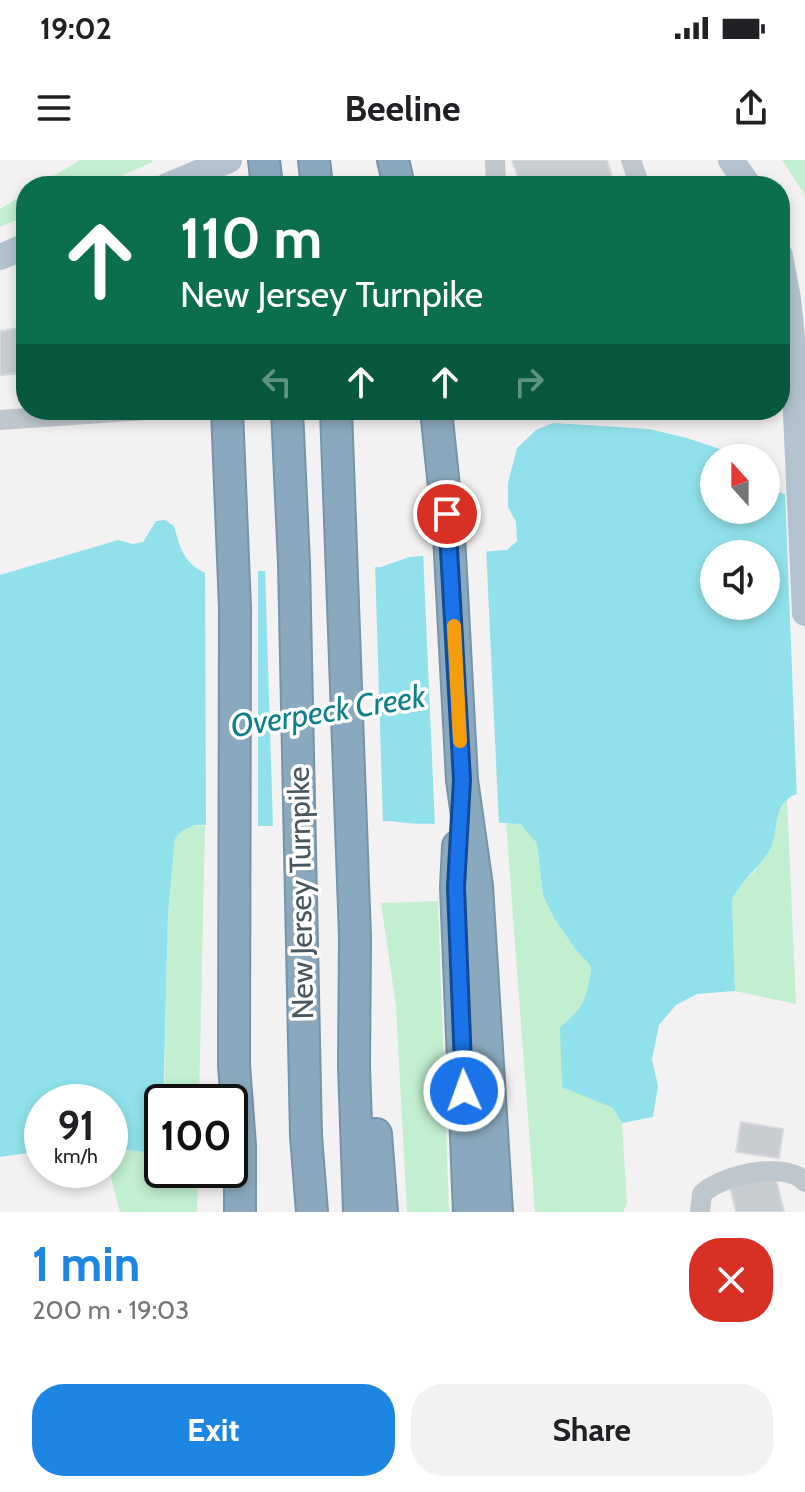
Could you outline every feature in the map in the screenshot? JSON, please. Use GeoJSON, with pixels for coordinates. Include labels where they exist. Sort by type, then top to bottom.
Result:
{"type":"FeatureCollection","features":[{"type":"Feature","properties":{"kind":"highway"},"geometry":{"type":"LineString","coordinates":[[228,420],[235,546],[234,1065],[240,1146],[240,1212]]}},
{"type":"Feature","properties":{"kind":"highway","name":"New Jersey Turnpike"},"geometry":{"type":"LineString","coordinates":[[287,420],[294,563],[306,1136]]}},
{"type":"Feature","properties":{"kind":"highway"},"geometry":{"type":"LineString","coordinates":[[336,420],[352,824],[359,1212]]}},
{"type":"Feature","properties":{"kind":"highway"},"geometry":{"type":"LineString","coordinates":[[437,420],[449,535],[462,780],[464,834],[456,887],[469,1212]]}},
{"type":"Feature","properties":{"kind":"highway"},"geometry":{"type":"LineString","coordinates":[[464,834],[477,886],[497,1212]]}},
{"type":"Feature","properties":{"kind":"highway"},"geometry":{"type":"LineString","coordinates":[[355,937],[371,1069],[382,1212]]}},
{"type":"Feature","properties":{"kind":"highway"},"geometry":{"type":"LineString","coordinates":[[231,1084],[234,1065]]}},
{"type":"Feature","properties":{"kind":"highway"},"geometry":{"type":"LineString","coordinates":[[299,1212],[306,1136]]}},
{"type":"Feature","properties":{"kind":"highway"},"geometry":{"type":"LineString","coordinates":[[306,1136],[312,1212]]}},
{"type":"Feature","properties":{"kind":"highway"},"geometry":{"type":"LineString","coordinates":[[221,1212],[222,1188]]}},
{"type":"Feature","properties":{"kind":"main road"},"geometry":{"type":"LineString","coordinates":[[191,176],[229,160]]}},
{"type":"Feature","properties":{"kind":"main road"},"geometry":{"type":"LineString","coordinates":[[790,399],[799,469],[805,613]]}},
{"type":"Feature","properties":{"kind":"lane"},"geometry":{"type":"LineString","coordinates":[[700,1212],[702,1194],[721,1181],[769,1171],[800,1177],[805,1182]]}},
{"type":"Feature","properties":{"kind":"green space"},"geometry":{"type":"Polygon","coordinates":[[[80,160],[153,162],[120,176],[54,176],[80,160]]]}},
{"type":"Feature","properties":{"kind":"green space"},"geometry":{"type":"Polygon","coordinates":[[[782,160],[805,160],[805,195],[782,160]]]}},
{"type":"Feature","properties":{"kind":"green space"},"geometry":{"type":"Polygon","coordinates":[[[16,199],[16,220],[0,227],[0,209],[16,199]]]}},
{"type":"Feature","properties":{"kind":"green space"},"geometry":{"type":"Polygon","coordinates":[[[787,799],[796,1004],[735,991],[732,899],[772,845],[777,816],[787,799]]]}},
{"type":"Feature","properties":{"kind":"green space"},"geometry":{"type":"Polygon","coordinates":[[[506,822],[520,824],[537,842],[543,895],[554,918],[591,966],[589,990],[574,1017],[597,1101],[614,1108],[622,1123],[627,1204],[623,1212],[535,1212],[506,822]]]}},
{"type":"Feature","properties":{"kind":"green space"},"geometry":{"type":"Polygon","coordinates":[[[195,825],[205,826],[199,1084],[164,1084],[168,914],[175,838],[195,825]]]}},
{"type":"Feature","properties":{"kind":"green space"},"geometry":{"type":"Polygon","coordinates":[[[438,901],[449,1212],[407,1212],[396,1006],[381,903],[438,901]]]}},
{"type":"Feature","properties":{"kind":"green space"},"geometry":{"type":"Polygon","coordinates":[[[128,1150],[144,1152],[144,1188],[198,1188],[197,1212],[120,1212],[114,1188],[128,1188],[128,1150]]]}},
{"type":"Feature","properties":{"kind":"water","name":"Overpeck Creek"},"geometry":{"type":"Polygon","coordinates":[[[553,423],[649,429],[705,444],[700,444],[700,524],[780,524],[780,492],[789,496],[805,790],[783,804],[771,847],[732,899],[735,991],[697,994],[676,1005],[659,1025],[652,1059],[658,1086],[653,1117],[622,1123],[613,1108],[562,1087],[560,1027],[583,1001],[591,966],[554,918],[543,895],[537,843],[520,824],[390,821],[271,826],[195,825],[175,838],[168,914],[164,1084],[144,1084],[144,1152],[128,1150],[128,1084],[24,1084],[24,1154],[0,1157],[0,575],[118,540],[133,544],[143,542],[156,521],[165,520],[174,526],[188,560],[205,573],[381,567],[409,557],[507,550],[517,541],[516,522],[508,507],[508,483],[517,448],[536,430],[553,423]]]}},
{"type":"Feature","properties":{"kind":"pier"},"geometry":{"type":"Polygon","coordinates":[[[785,490],[805,493],[805,795],[797,799],[785,490]]]}},
{"type":"Feature","properties":{"kind":"pier"},"geometry":{"type":"Polygon","coordinates":[[[486,547],[499,826],[435,826],[423,552],[486,547]]]}},
{"type":"Feature","properties":{"kind":"pier"},"geometry":{"type":"Polygon","coordinates":[[[375,563],[383,823],[273,827],[265,567],[375,563]]]}},
{"type":"Feature","properties":{"kind":"pier"},"geometry":{"type":"Polygon","coordinates":[[[258,567],[258,830],[206,830],[205,568],[258,567]]]}},
{"type":"Feature","properties":{"kind":"building"},"geometry":{"type":"Polygon","coordinates":[[[512,160],[607,160],[612,176],[518,176],[512,160]]]}},
{"type":"Feature","properties":{"kind":"building"},"geometry":{"type":"Polygon","coordinates":[[[16,329],[16,374],[0,375],[0,331],[16,329]]]}},
{"type":"Feature","properties":{"kind":"building"},"geometry":{"type":"Polygon","coordinates":[[[741,1122],[783,1129],[779,1158],[736,1152],[741,1122]]]}},
{"type":"Feature","properties":{"kind":"building"},"geometry":{"type":"Polygon","coordinates":[[[775,1175],[784,1212],[736,1212],[730,1187],[775,1175]]]}},
{"type":"Feature","properties":{"kind":"slow traffic"},"geometry":{"type":"LineString","coordinates":[[454,626],[460,741]]}},
{"type":"Feature","properties":{"kind":"route"},"geometry":{"type":"LineString","coordinates":[[447,514],[462,780],[456,887],[464,1091]]}}]}
